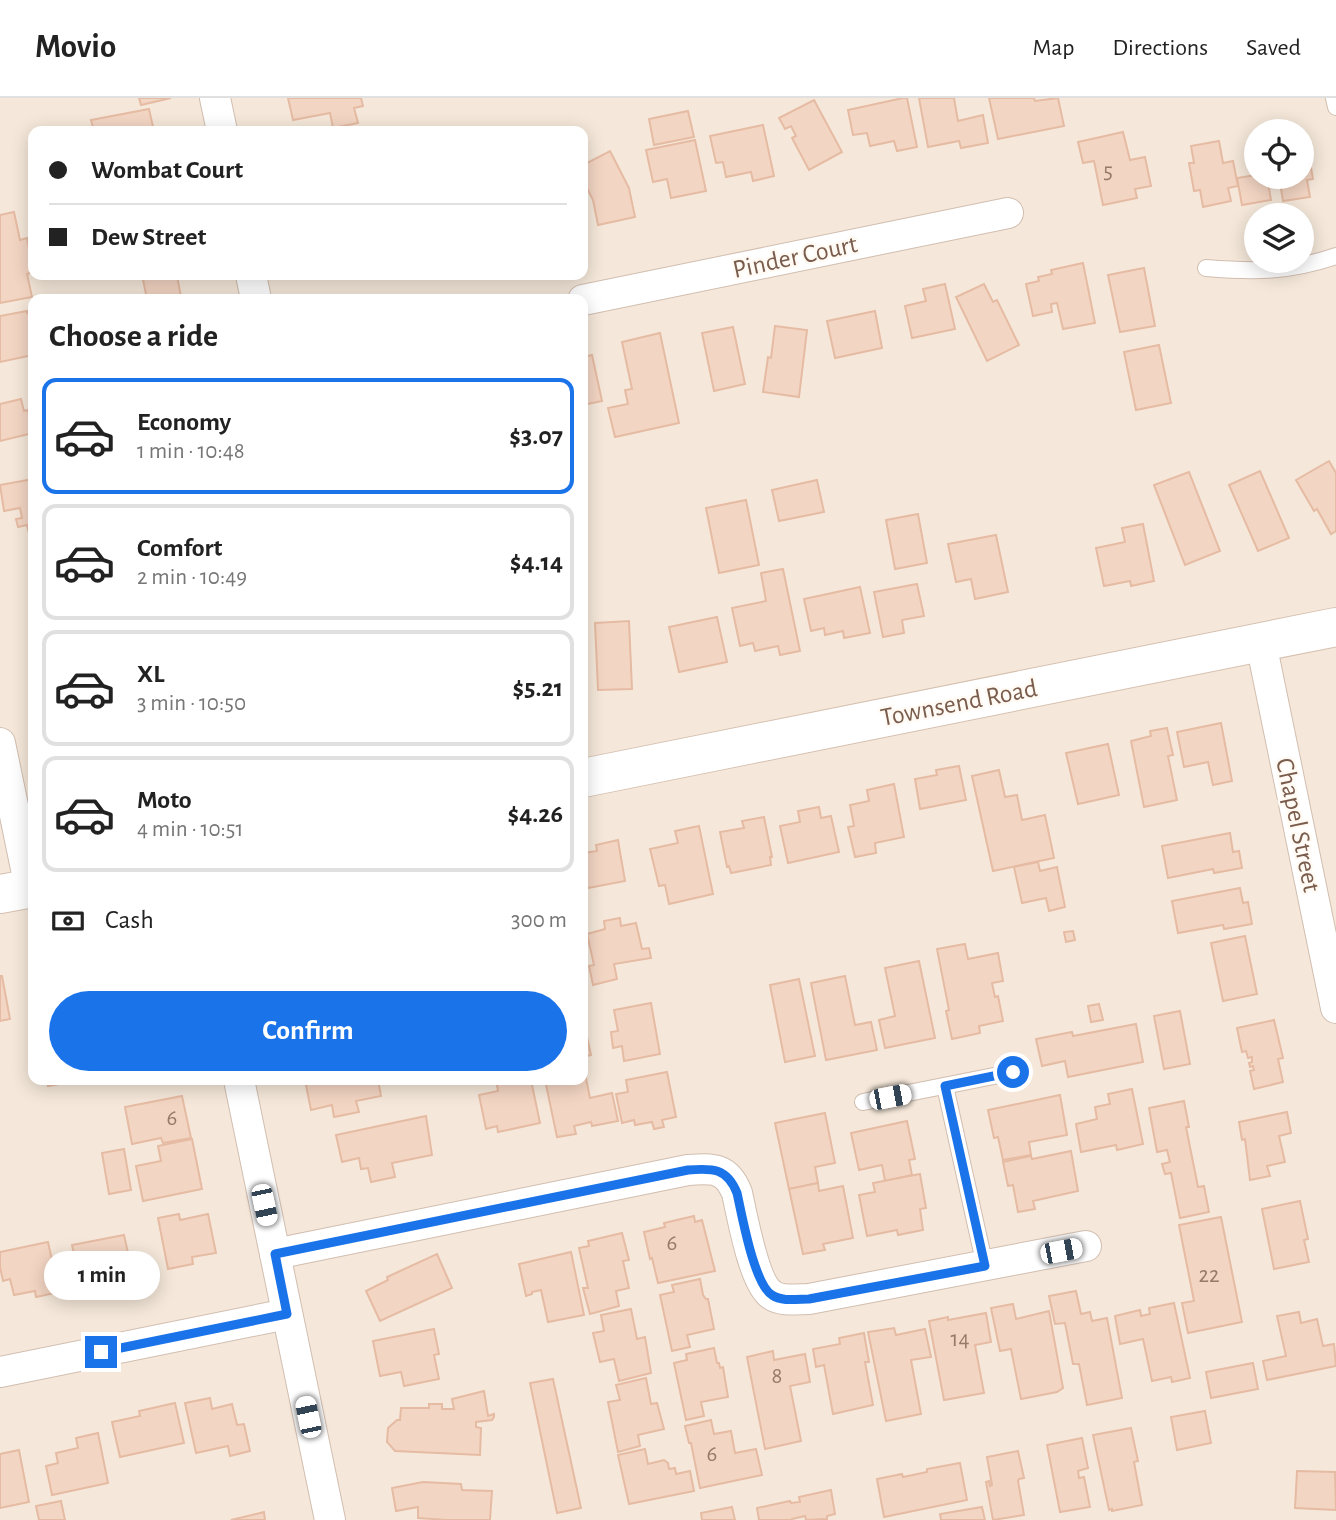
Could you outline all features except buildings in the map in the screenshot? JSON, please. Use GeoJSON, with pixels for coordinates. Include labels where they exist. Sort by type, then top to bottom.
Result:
{"type":"FeatureCollection","features":[{"type":"Feature","properties":{"kind":"main road","name":"Townsend Road"},"geometry":{"type":"LineString","coordinates":[[588,777],[1336,627]]}},
{"type":"Feature","properties":{"kind":"street"},"geometry":{"type":"LineString","coordinates":[[215,98],[221,126]]}},
{"type":"Feature","properties":{"kind":"street","name":"Pinder Court"},"geometry":{"type":"LineString","coordinates":[[588,299],[1008,213]]}},
{"type":"Feature","properties":{"kind":"street","name":"Chapel Street"},"geometry":{"type":"LineString","coordinates":[[1261,643],[1336,1008]]}},
{"type":"Feature","properties":{"kind":"street"},"geometry":{"type":"LineString","coordinates":[[0,743],[21,890]]}},
{"type":"Feature","properties":{"kind":"street"},"geometry":{"type":"LineString","coordinates":[[240,1085],[330,1520]]}},
{"type":"Feature","properties":{"kind":"street"},"geometry":{"type":"LineString","coordinates":[[275,1254],[708,1168],[724,1173],[733,1182],[762,1284],[772,1296],[790,1300],[809,1299],[1086,1246]]}},
{"type":"Feature","properties":{"kind":"street"},"geometry":{"type":"LineString","coordinates":[[0,1372],[287,1314]]}},
{"type":"Feature","properties":{"kind":"lane"},"geometry":{"type":"LineString","coordinates":[[1334,98],[1336,107]]}},
{"type":"Feature","properties":{"kind":"lane"},"geometry":{"type":"LineString","coordinates":[[1206,268],[1266,271],[1311,264],[1336,256]]}},
{"type":"Feature","properties":{"kind":"lane"},"geometry":{"type":"LineString","coordinates":[[863,1102],[1013,1072]]}},
{"type":"Feature","properties":{"kind":"lane"},"geometry":{"type":"LineString","coordinates":[[945,1086],[985,1266]]}},
{"type":"Feature","properties":{"kind":"shaded area"},"geometry":{"type":"Polygon","coordinates":[[[0,98],[1336,98],[1336,1520],[0,1520],[0,98]]]}},
{"type":"Feature","properties":{"kind":"route"},"geometry":{"type":"LineString","coordinates":[[101,1352],[287,1314],[275,1254],[708,1168],[724,1173],[733,1182],[756,1269],[762,1284],[772,1296],[790,1300],[809,1299],[985,1266],[945,1086],[1013,1072]]}}]}
